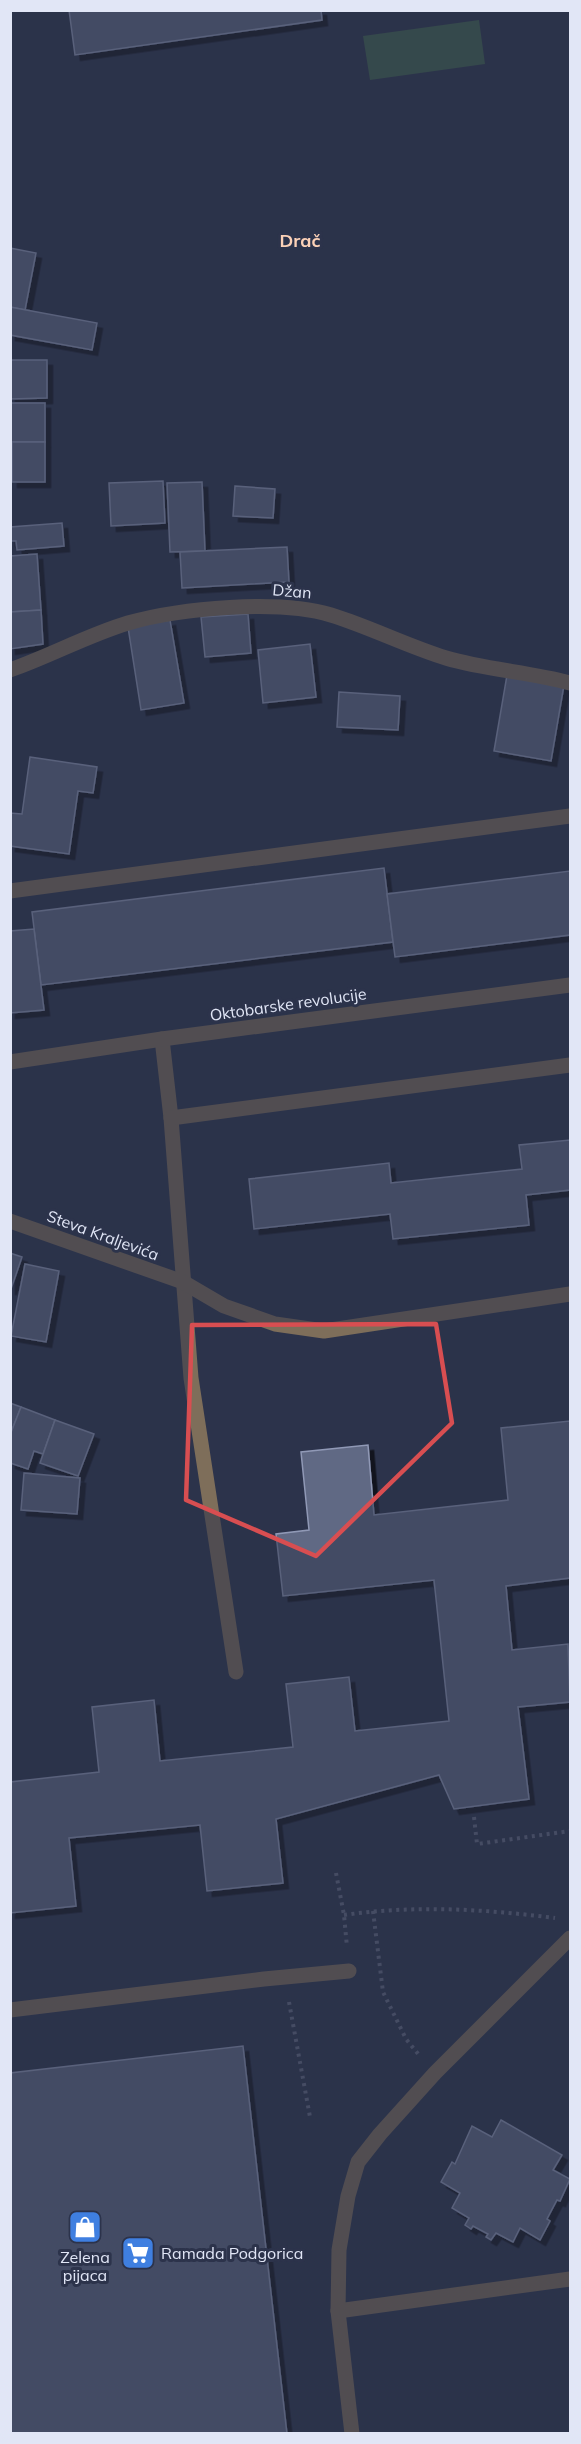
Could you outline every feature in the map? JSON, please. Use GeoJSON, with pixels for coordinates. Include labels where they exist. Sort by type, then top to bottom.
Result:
{"type":"FeatureCollection","features":[{"type":"Feature","properties":{"kind":"street","name":"Džan"},"geometry":{"type":"LineString","coordinates":[[10,670],[129,623],[186,612],[277,606],[332,615],[444,657],[478,667],[506,669],[570,683]]}},
{"type":"Feature","properties":{"kind":"street"},"geometry":{"type":"LineString","coordinates":[[10,891],[570,816]]}},
{"type":"Feature","properties":{"kind":"street","name":"Oktobarske revolucije"},"geometry":{"type":"LineString","coordinates":[[10,1062],[570,985]]}},
{"type":"Feature","properties":{"kind":"street"},"geometry":{"type":"LineString","coordinates":[[162,1040],[171,1118],[191,1378],[236,1672]]}},
{"type":"Feature","properties":{"kind":"street"},"geometry":{"type":"LineString","coordinates":[[171,1118],[570,1065]]}},
{"type":"Feature","properties":{"kind":"street","name":"Steva Kraljevića"},"geometry":{"type":"LineString","coordinates":[[10,1221],[183,1282],[224,1306],[275,1324],[324,1331],[570,1294]]}},
{"type":"Feature","properties":{"kind":"street"},"geometry":{"type":"LineString","coordinates":[[352,2433],[338,2311],[339,2250],[348,2196],[358,2162],[380,2133],[435,2073],[570,1938]]}},
{"type":"Feature","properties":{"kind":"street"},"geometry":{"type":"LineString","coordinates":[[10,2010],[349,1971]]}},
{"type":"Feature","properties":{"kind":"street"},"geometry":{"type":"LineString","coordinates":[[338,2311],[570,2279]]}},
{"type":"Feature","properties":{"kind":"path"},"geometry":{"type":"LineString","coordinates":[[474,1817],[477,1844],[570,1831]]}},
{"type":"Feature","properties":{"kind":"path"},"geometry":{"type":"LineString","coordinates":[[336,1873],[344,1915],[349,1971]]}},
{"type":"Feature","properties":{"kind":"path"},"geometry":{"type":"LineString","coordinates":[[344,1915],[420,1908],[478,1910],[559,1918]]}},
{"type":"Feature","properties":{"kind":"path"},"geometry":{"type":"LineString","coordinates":[[373,1911],[383,1992],[406,2039],[435,2073]]}},
{"type":"Feature","properties":{"kind":"path"},"geometry":{"type":"LineString","coordinates":[[285,1978],[310,2117]]}},
{"type":"Feature","properties":{"kind":"highlighted area"},"geometry":{"type":"Polygon","coordinates":[[[436,1324],[452,1423],[316,1556],[186,1500],[192,1325],[436,1324]]]}},
{"type":"Feature","properties":{"kind":"green space"},"geometry":{"type":"Polygon","coordinates":[[[479,20],[485,64],[370,80],[363,36],[479,20]]]}},
{"type":"Feature","properties":{"kind":"building"},"geometry":{"type":"Polygon","coordinates":[[[69,10],[321,10],[322,20],[75,55],[69,10]]]}},
{"type":"Feature","properties":{"kind":"building"},"geometry":{"type":"Polygon","coordinates":[[[10,248],[36,253],[25,310],[10,307],[10,248]]]}},
{"type":"Feature","properties":{"kind":"building"},"geometry":{"type":"Polygon","coordinates":[[[10,307],[97,323],[92,350],[10,335],[10,307]]]}},
{"type":"Feature","properties":{"kind":"building"},"geometry":{"type":"Polygon","coordinates":[[[10,360],[47,360],[47,398],[10,399],[10,360]]]}},
{"type":"Feature","properties":{"kind":"building"},"geometry":{"type":"Polygon","coordinates":[[[10,403],[45,403],[45,442],[10,442],[10,403]]]}},
{"type":"Feature","properties":{"kind":"building"},"geometry":{"type":"Polygon","coordinates":[[[12,442],[45,442],[45,482],[12,482],[12,442]]]}},
{"type":"Feature","properties":{"kind":"building"},"geometry":{"type":"Polygon","coordinates":[[[163,481],[165,523],[111,526],[109,483],[163,481]]]}},
{"type":"Feature","properties":{"kind":"building"},"geometry":{"type":"Polygon","coordinates":[[[202,482],[205,551],[170,552],[167,483],[202,482]]]}},
{"type":"Feature","properties":{"kind":"building"},"geometry":{"type":"Polygon","coordinates":[[[235,486],[275,489],[273,518],[233,516],[235,486]]]}},
{"type":"Feature","properties":{"kind":"building"},"geometry":{"type":"Polygon","coordinates":[[[62,523],[64,546],[17,550],[16,541],[10,541],[10,527],[62,523]]]}},
{"type":"Feature","properties":{"kind":"building"},"geometry":{"type":"Polygon","coordinates":[[[287,547],[289,582],[182,588],[180,552],[287,547]]]}},
{"type":"Feature","properties":{"kind":"building"},"geometry":{"type":"Polygon","coordinates":[[[37,554],[41,610],[10,612],[10,556],[37,554]]]}},
{"type":"Feature","properties":{"kind":"building"},"geometry":{"type":"Polygon","coordinates":[[[41,610],[43,644],[10,649],[10,612],[41,610]]]}},
{"type":"Feature","properties":{"kind":"building"},"geometry":{"type":"Polygon","coordinates":[[[248,614],[251,653],[205,657],[201,617],[248,614]]]}},
{"type":"Feature","properties":{"kind":"building"},"geometry":{"type":"Polygon","coordinates":[[[170,620],[184,703],[141,710],[128,627],[170,620]]]}},
{"type":"Feature","properties":{"kind":"building"},"geometry":{"type":"Polygon","coordinates":[[[310,644],[316,697],[263,703],[258,650],[310,644]]]}},
{"type":"Feature","properties":{"kind":"building"},"geometry":{"type":"Polygon","coordinates":[[[507,675],[564,685],[551,761],[494,751],[507,675]]]}},
{"type":"Feature","properties":{"kind":"building"},"geometry":{"type":"Polygon","coordinates":[[[339,692],[400,696],[398,730],[337,727],[339,692]]]}},
{"type":"Feature","properties":{"kind":"building"},"geometry":{"type":"Polygon","coordinates":[[[30,757],[97,767],[93,793],[78,791],[69,854],[10,846],[10,813],[22,814],[30,757]]]}},
{"type":"Feature","properties":{"kind":"building"},"geometry":{"type":"Polygon","coordinates":[[[384,868],[393,942],[41,985],[32,912],[384,868]]]}},
{"type":"Feature","properties":{"kind":"building"},"geometry":{"type":"Polygon","coordinates":[[[570,871],[570,935],[395,957],[387,894],[570,871]]]}},
{"type":"Feature","properties":{"kind":"building"},"geometry":{"type":"Polygon","coordinates":[[[34,929],[44,1010],[10,1013],[10,931],[34,929]]]}},
{"type":"Feature","properties":{"kind":"building"},"geometry":{"type":"Polygon","coordinates":[[[570,1140],[570,1190],[526,1195],[529,1225],[393,1239],[390,1214],[254,1229],[249,1179],[389,1163],[391,1183],[522,1169],[519,1145],[570,1140]]]}},
{"type":"Feature","properties":{"kind":"building"},"geometry":{"type":"Polygon","coordinates":[[[10,1253],[22,1257],[11,1289],[10,1289],[10,1253]]]}},
{"type":"Feature","properties":{"kind":"building"},"geometry":{"type":"Polygon","coordinates":[[[25,1264],[59,1271],[46,1342],[11,1336],[25,1264]]]}},
{"type":"Feature","properties":{"kind":"building"},"geometry":{"type":"Polygon","coordinates":[[[10,1403],[21,1407],[10,1435],[10,1403]]]}},
{"type":"Feature","properties":{"kind":"building"},"geometry":{"type":"Polygon","coordinates":[[[21,1407],[55,1420],[43,1454],[34,1451],[28,1469],[10,1463],[10,1435],[21,1407]]]}},
{"type":"Feature","properties":{"kind":"building"},"geometry":{"type":"Polygon","coordinates":[[[55,1420],[94,1434],[78,1476],[40,1463],[55,1420]]]}},
{"type":"Feature","properties":{"kind":"building"},"geometry":{"type":"Polygon","coordinates":[[[570,1421],[570,1578],[506,1586],[512,1650],[568,1644],[570,1702],[518,1707],[529,1799],[454,1809],[439,1775],[276,1819],[283,1883],[207,1891],[200,1825],[69,1838],[76,1906],[10,1913],[10,1782],[99,1772],[92,1707],[154,1700],[160,1761],[293,1747],[286,1684],[349,1677],[355,1731],[449,1721],[434,1580],[283,1596],[276,1534],[309,1530],[301,1452],[368,1445],[374,1515],[508,1500],[501,1428],[570,1421]]]}},
{"type":"Feature","properties":{"kind":"building"},"geometry":{"type":"Polygon","coordinates":[[[24,1473],[80,1478],[77,1514],[21,1510],[24,1473]]]}},
{"type":"Feature","properties":{"kind":"building","name":"Ramada Podgorica"},"geometry":{"type":"Polygon","coordinates":[[[243,2046],[287,2434],[10,2434],[10,2073],[243,2046]]]}},
{"type":"Feature","properties":{"kind":"building"},"geometry":{"type":"Polygon","coordinates":[[[501,2120],[562,2155],[553,2170],[570,2179],[560,2201],[557,2200],[547,2219],[550,2221],[540,2240],[520,2228],[513,2242],[496,2233],[491,2240],[486,2237],[488,2234],[473,2226],[471,2229],[465,2225],[469,2218],[452,2208],[460,2193],[441,2182],[452,2162],[455,2164],[472,2126],[492,2137],[501,2120]]]}},
{"type":"Feature","properties":{"kind":"place","name":"Zelena pijaca"},"geometry":{"type":"Point","coordinates":[85,2227]}},
{"type":"Feature","properties":{"kind":"place","name":"Ramada Podgorica"},"geometry":{"type":"Point","coordinates":[138,2253]}},
{"type":"Feature","properties":{"kind":"district","name":"Drač"},"geometry":{"type":"Point","coordinates":[300,240]}}]}
